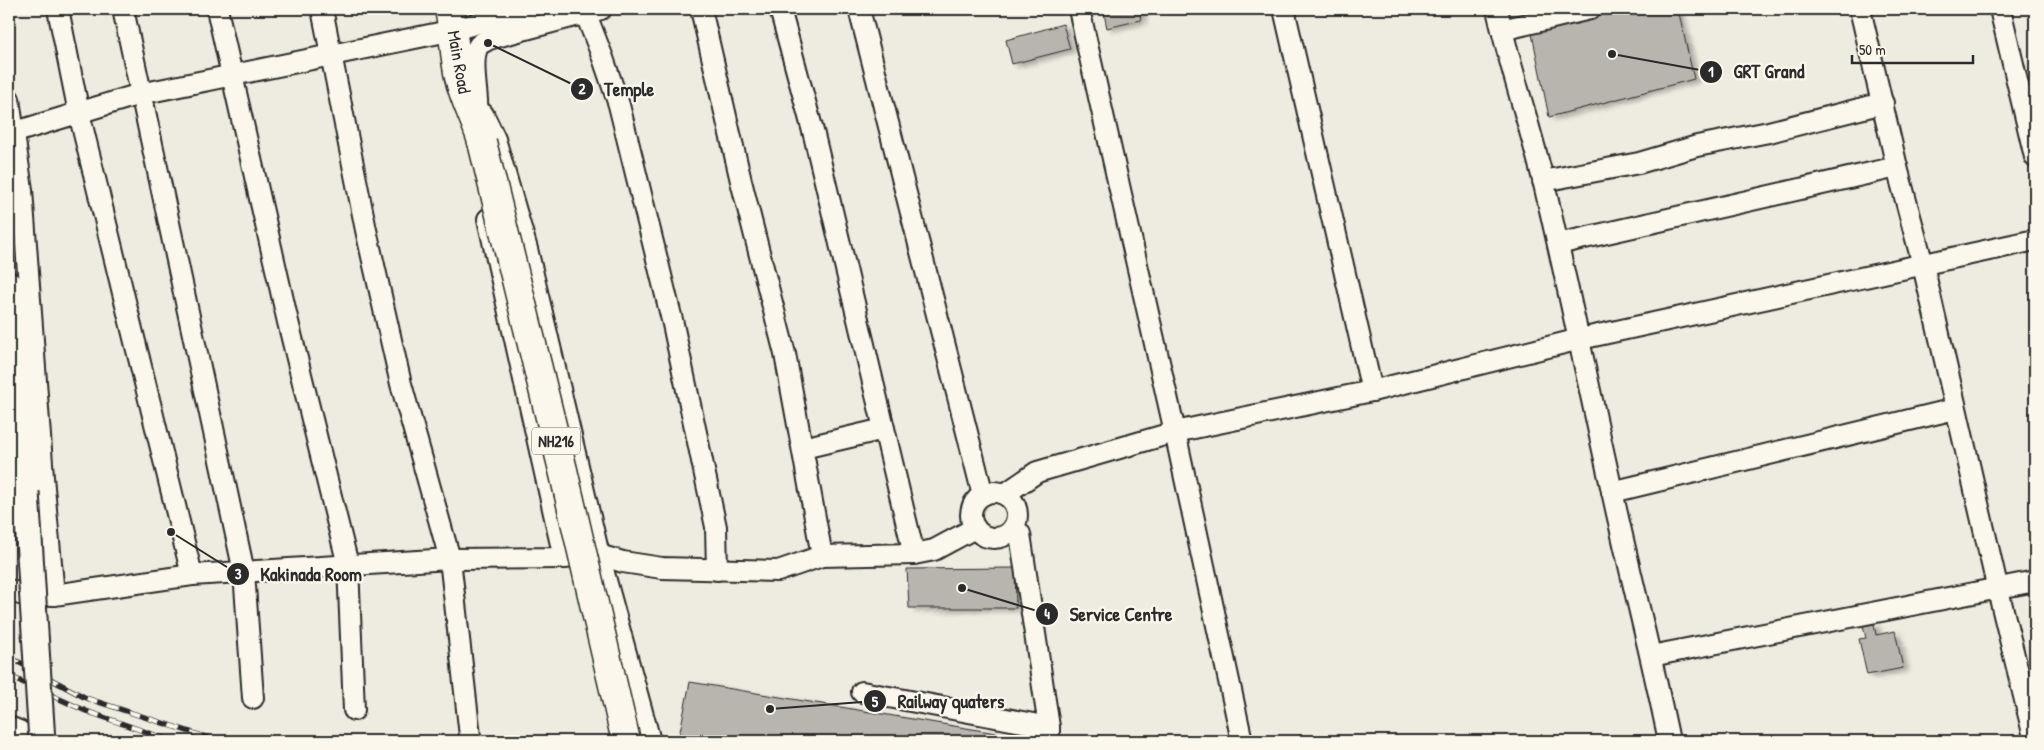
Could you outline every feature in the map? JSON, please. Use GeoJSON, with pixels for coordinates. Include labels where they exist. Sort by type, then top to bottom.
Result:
{"type":"FeatureCollection","features":[{"type":"Feature","properties":{"kind":"highway","name":"Main Road"},"geometry":{"type":"LineString","coordinates":[[451,20],[459,78],[476,120]]}},
{"type":"Feature","properties":{"kind":"highway","name":"NH216"},"geometry":{"type":"LineString","coordinates":[[476,120],[561,461],[626,741]]}},
{"type":"Feature","properties":{"kind":"main road"},"geometry":{"type":"LineString","coordinates":[[9,286],[18,363],[42,741]]}},
{"type":"Feature","properties":{"kind":"street"},"geometry":{"type":"LineString","coordinates":[[58,9],[79,113],[192,575]]}},
{"type":"Feature","properties":{"kind":"street"},"geometry":{"type":"LineString","coordinates":[[123,9],[244,572],[253,698]]}},
{"type":"Feature","properties":{"kind":"street"},"geometry":{"type":"LineString","coordinates":[[217,9],[288,322],[348,565],[354,710]]}},
{"type":"Feature","properties":{"kind":"street"},"geometry":{"type":"LineString","coordinates":[[322,9],[366,230],[401,384],[450,559],[470,736]]}},
{"type":"Feature","properties":{"kind":"street"},"geometry":{"type":"LineString","coordinates":[[11,134],[140,94],[331,55],[451,20],[528,9]]}},
{"type":"Feature","properties":{"kind":"street"},"geometry":{"type":"LineString","coordinates":[[701,9],[741,181],[785,354],[822,556]]}},
{"type":"Feature","properties":{"kind":"street"},"geometry":{"type":"LineString","coordinates":[[780,9],[816,145],[914,554]]}},
{"type":"Feature","properties":{"kind":"street"},"geometry":{"type":"LineString","coordinates":[[859,9],[983,494]]}},
{"type":"Feature","properties":{"kind":"street"},"geometry":{"type":"LineString","coordinates":[[1079,9],[1175,432],[1242,741]]}},
{"type":"Feature","properties":{"kind":"street"},"geometry":{"type":"LineString","coordinates":[[1284,9],[1372,392]]}},
{"type":"Feature","properties":{"kind":"street"},"geometry":{"type":"LineString","coordinates":[[1497,9],[1558,244],[1669,741]]}},
{"type":"Feature","properties":{"kind":"street"},"geometry":{"type":"LineString","coordinates":[[1502,30],[1590,9]]}},
{"type":"Feature","properties":{"kind":"street"},"geometry":{"type":"LineString","coordinates":[[1860,9],[1897,166],[1923,265],[1955,409],[2035,741]]}},
{"type":"Feature","properties":{"kind":"street"},"geometry":{"type":"LineString","coordinates":[[2000,9],[2035,157]]}},
{"type":"Feature","properties":{"kind":"street"},"geometry":{"type":"LineString","coordinates":[[564,558],[469,144],[476,120],[474,58],[478,46],[489,39],[593,10],[603,58],[619,105],[672,324],[716,527],[717,570]]}},
{"type":"Feature","properties":{"kind":"street"},"geometry":{"type":"LineString","coordinates":[[9,99],[11,134],[22,190],[42,477],[54,596]]}},
{"type":"Feature","properties":{"kind":"street"},"geometry":{"type":"LineString","coordinates":[[1543,181],[1638,163],[1697,146],[1769,132],[1883,102]]}},
{"type":"Feature","properties":{"kind":"street"},"geometry":{"type":"LineString","coordinates":[[476,120],[495,139],[527,250],[599,556],[650,741]]}},
{"type":"Feature","properties":{"kind":"street"},"geometry":{"type":"LineString","coordinates":[[1558,244],[1897,166]]}},
{"type":"Feature","properties":{"kind":"street"},"geometry":{"type":"LineString","coordinates":[[1005,494],[1037,472],[1175,432],[1372,392],[1580,339],[2035,240]]}},
{"type":"Feature","properties":{"kind":"street"},"geometry":{"type":"LineString","coordinates":[[1612,492],[1955,409]]}},
{"type":"Feature","properties":{"kind":"street"},"geometry":{"type":"LineString","coordinates":[[803,448],[884,429]]}},
{"type":"Feature","properties":{"kind":"street"},"geometry":{"type":"LineString","coordinates":[[990,492],[1005,494],[1016,505],[1017,520],[1014,527],[1002,536],[995,538],[981,533],[975,528],[972,521],[973,506],[983,494],[990,492]]}},
{"type":"Feature","properties":{"kind":"street"},"geometry":{"type":"LineString","coordinates":[[862,692],[1049,734],[1020,534],[1014,527]]}},
{"type":"Feature","properties":{"kind":"street"},"geometry":{"type":"LineString","coordinates":[[9,590],[20,594],[54,596],[192,575],[450,559],[599,556],[662,568],[778,571],[822,556],[914,554],[934,550],[975,528]]}},
{"type":"Feature","properties":{"kind":"street"},"geometry":{"type":"LineString","coordinates":[[1651,656],[1998,590],[2035,581]]}},
{"type":"Feature","properties":{"kind":"building"},"geometry":{"type":"Polygon","coordinates":[[[1103,9],[1139,9],[1141,20],[1107,28],[1103,9]]]}},
{"type":"Feature","properties":{"kind":"building"},"geometry":{"type":"Polygon","coordinates":[[[1632,9],[1678,9],[1694,79],[1549,117],[1531,29],[1632,9]]]}},
{"type":"Feature","properties":{"kind":"building"},"geometry":{"type":"Polygon","coordinates":[[[1063,24],[1070,49],[1012,64],[1006,40],[1063,24]]]}},
{"type":"Feature","properties":{"kind":"building"},"geometry":{"type":"Polygon","coordinates":[[[1015,568],[1016,608],[909,608],[907,569],[1015,568]]]}},
{"type":"Feature","properties":{"kind":"building"},"geometry":{"type":"Polygon","coordinates":[[[1874,624],[1876,635],[1895,631],[1903,668],[1867,675],[1859,639],[1866,638],[1863,626],[1874,624]]]}},
{"type":"Feature","properties":{"kind":"building"},"geometry":{"type":"Polygon","coordinates":[[[690,682],[1020,737],[1019,741],[678,741],[690,682]]]}},
{"type":"Feature","properties":{"kind":"railway"},"geometry":{"type":"LineString","coordinates":[[9,657],[86,698],[218,741]]}},
{"type":"Feature","properties":{"kind":"railway"},"geometry":{"type":"LineString","coordinates":[[9,676],[86,711],[172,741]]}},
{"type":"Feature","properties":{"kind":"place","name":"Temple"},"geometry":{"type":"Point","coordinates":[488,43]}},
{"type":"Feature","properties":{"kind":"place","name":"GRT Grand"},"geometry":{"type":"Point","coordinates":[1612,54]}},
{"type":"Feature","properties":{"kind":"place","name":"Kakinada Room"},"geometry":{"type":"Point","coordinates":[171,532]}},
{"type":"Feature","properties":{"kind":"place","name":"Service Centre"},"geometry":{"type":"Point","coordinates":[962,588]}},
{"type":"Feature","properties":{"kind":"place","name":"Railway quaters"},"geometry":{"type":"Point","coordinates":[770,709]}}]}
